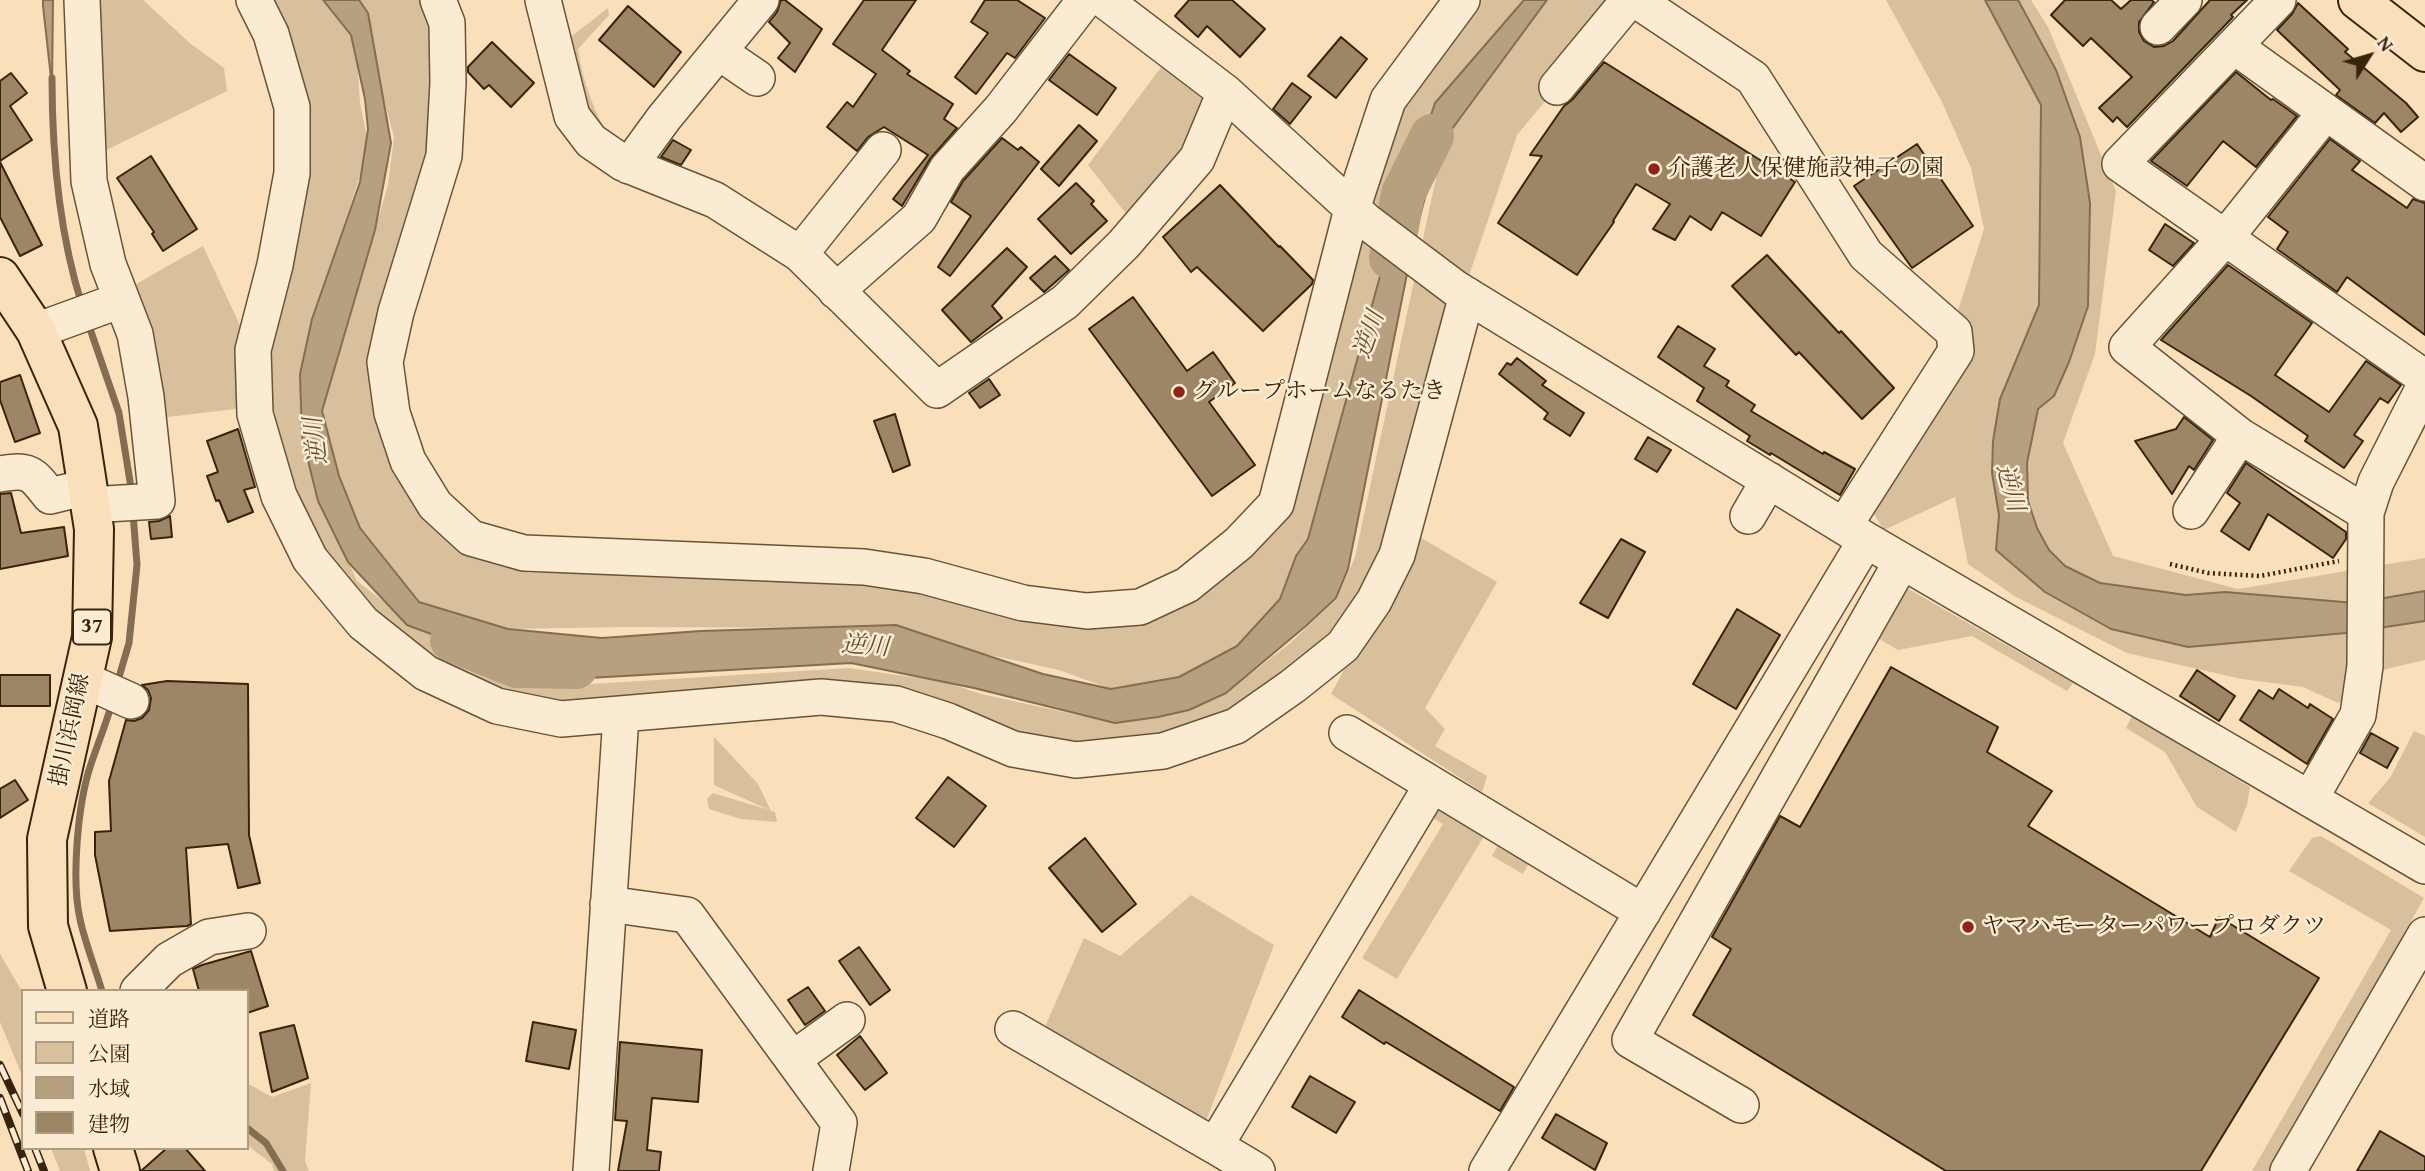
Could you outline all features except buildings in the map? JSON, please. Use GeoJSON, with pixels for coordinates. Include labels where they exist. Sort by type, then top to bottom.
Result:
{"type":"FeatureCollection","features":[{"type":"Feature","properties":{"kind":"main road"},"geometry":{"type":"LineString","coordinates":[[2358,0],[2425,51]]}},
{"type":"Feature","properties":{"kind":"main road","name":"掛川浜岡線"},"geometry":{"type":"LineString","coordinates":[[0,277],[51,325],[78,425],[109,499],[94,529],[92,637],[111,692],[47,839],[48,926],[66,989]]}},
{"type":"Feature","properties":{"kind":"main road"},"geometry":{"type":"LineString","coordinates":[[115,1150],[120,1171]]}},
{"type":"Feature","properties":{"kind":"street"},"geometry":{"type":"LineString","coordinates":[[0,474],[22,470],[33,475],[50,496],[157,501],[146,397],[135,334],[113,303],[108,264],[89,181],[82,0]]}},
{"type":"Feature","properties":{"kind":"street"},"geometry":{"type":"LineString","coordinates":[[254,0],[271,34],[292,107],[292,173],[275,265],[253,350],[255,414],[279,496],[310,559],[363,623],[426,673],[497,706],[561,719],[821,697],[895,704],[948,721],[1013,749],[1076,760],[1163,751],[1236,726],[1293,687],[1343,646],[1374,601],[1397,555],[1461,291]]}},
{"type":"Feature","properties":{"kind":"street"},"geometry":{"type":"LineString","coordinates":[[438,0],[447,23],[448,83],[444,156],[396,312],[386,362],[392,414],[408,461],[435,505],[471,538],[524,553],[864,567],[925,576],[1023,603],[1087,611],[1140,607],[1187,585],[1239,543],[1276,504],[1359,215],[1388,100],[1462,0]]}},
{"type":"Feature","properties":{"kind":"street"},"geometry":{"type":"LineString","coordinates":[[543,0],[572,116],[591,141],[629,166],[715,200],[800,254],[937,390],[1065,302],[1124,244],[1196,159],[1225,92]]}},
{"type":"Feature","properties":{"kind":"street"},"geometry":{"type":"LineString","coordinates":[[629,166],[664,118],[761,0]]}},
{"type":"Feature","properties":{"kind":"street"},"geometry":{"type":"LineString","coordinates":[[836,290],[919,218],[947,169],[1001,109],[1085,0]]}},
{"type":"Feature","properties":{"kind":"street"},"geometry":{"type":"LineString","coordinates":[[1104,0],[1148,12],[1225,92],[1359,215],[1461,291],[1855,533],[2425,866]]}},
{"type":"Feature","properties":{"kind":"street"},"geometry":{"type":"LineString","coordinates":[[1557,87],[1629,0]]}},
{"type":"Feature","properties":{"kind":"street"},"geometry":{"type":"LineString","coordinates":[[1488,1171],[1643,912],[1956,351],[1954,332],[1866,255],[1753,78],[1636,0]]}},
{"type":"Feature","properties":{"kind":"street"},"geometry":{"type":"LineString","coordinates":[[2158,27],[2184,0]]}},
{"type":"Feature","properties":{"kind":"street"},"geometry":{"type":"LineString","coordinates":[[2278,0],[2120,164],[2425,378]]}},
{"type":"Feature","properties":{"kind":"street"},"geometry":{"type":"LineString","coordinates":[[2234,46],[2425,183]]}},
{"type":"Feature","properties":{"kind":"street"},"geometry":{"type":"LineString","coordinates":[[719,52],[757,78]]}},
{"type":"Feature","properties":{"kind":"street"},"geometry":{"type":"LineString","coordinates":[[2326,112],[2225,238],[2127,347],[2367,535]]}},
{"type":"Feature","properties":{"kind":"street"},"geometry":{"type":"LineString","coordinates":[[800,254],[883,150]]}},
{"type":"Feature","properties":{"kind":"street"},"geometry":{"type":"LineString","coordinates":[[51,325],[113,303]]}},
{"type":"Feature","properties":{"kind":"street"},"geometry":{"type":"LineString","coordinates":[[2310,799],[2358,715],[2365,666],[2367,535],[2376,482],[2425,385]]}},
{"type":"Feature","properties":{"kind":"street"},"geometry":{"type":"LineString","coordinates":[[2191,511],[2240,436]]}},
{"type":"Feature","properties":{"kind":"street"},"geometry":{"type":"LineString","coordinates":[[1748,516],[1769,481]]}},
{"type":"Feature","properties":{"kind":"street"},"geometry":{"type":"LineString","coordinates":[[1741,1105],[1630,1040],[1902,561]]}},
{"type":"Feature","properties":{"kind":"street"},"geometry":{"type":"LineString","coordinates":[[591,1171],[621,716]]}},
{"type":"Feature","properties":{"kind":"street"},"geometry":{"type":"LineString","coordinates":[[1347,733],[1643,912]]}},
{"type":"Feature","properties":{"kind":"street"},"geometry":{"type":"LineString","coordinates":[[1215,1146],[1432,785]]}},
{"type":"Feature","properties":{"kind":"street"},"geometry":{"type":"LineString","coordinates":[[608,904],[687,915],[839,1123],[831,1171]]}},
{"type":"Feature","properties":{"kind":"street"},"geometry":{"type":"LineString","coordinates":[[140,989],[169,960],[209,937],[248,931]]}},
{"type":"Feature","properties":{"kind":"street"},"geometry":{"type":"LineString","coordinates":[[2288,1171],[2425,935]]}},
{"type":"Feature","properties":{"kind":"street"},"geometry":{"type":"LineString","coordinates":[[793,1059],[847,1020]]}},
{"type":"Feature","properties":{"kind":"street"},"geometry":{"type":"LineString","coordinates":[[1013,1029],[1257,1171]]}},
{"type":"Feature","properties":{"kind":"path"},"geometry":{"type":"LineString","coordinates":[[2170,564],[2208,573],[2260,576],[2367,535]]}},
{"type":"Feature","properties":{"kind":"green space"},"geometry":{"type":"Polygon","coordinates":[[[92,0],[143,0],[191,44],[224,68],[227,91],[96,155],[92,0]]]}},
{"type":"Feature","properties":{"kind":"green space"},"geometry":{"type":"Polygon","coordinates":[[[260,0],[322,0],[351,35],[357,61],[360,103],[367,137],[362,169],[300,374],[302,436],[313,481],[357,581],[421,630],[575,685],[849,668],[946,682],[981,694],[1115,723],[1226,693],[1289,644],[1337,599],[1355,557],[1443,145],[1449,136],[1438,148],[1308,539],[1280,599],[1237,646],[1179,677],[1111,689],[1059,670],[981,653],[907,628],[508,629],[419,602],[360,528],[339,476],[322,411],[388,185],[394,137],[357,0],[436,0],[439,100],[376,376],[477,556],[529,573],[817,574],[1125,620],[1279,509],[1370,152],[1462,0],[1629,0],[1517,135],[1461,299],[1371,600],[1235,722],[1069,754],[902,699],[521,706],[387,634],[281,495],[258,349],[303,189],[260,0]]]}},
{"type":"Feature","properties":{"kind":"green space"},"geometry":{"type":"Polygon","coordinates":[[[1886,0],[2031,0],[2048,27],[2116,191],[2095,354],[2063,443],[2113,556],[2238,589],[2425,558],[2425,660],[2386,669],[2338,703],[2303,687],[2242,679],[2127,653],[2016,597],[1968,564],[1955,497],[1884,530],[1872,511],[1954,388],[1972,329],[1956,317],[1984,229],[1971,168],[1942,102],[1886,0]]]}},
{"type":"Feature","properties":{"kind":"green space"},"geometry":{"type":"Polygon","coordinates":[[[608,8],[609,15],[578,49],[590,96],[611,141],[581,113],[567,40],[608,8]]]}},
{"type":"Feature","properties":{"kind":"green space"},"geometry":{"type":"Polygon","coordinates":[[[1165,62],[1212,98],[1184,158],[1131,220],[1088,165],[1165,62]]]}},
{"type":"Feature","properties":{"kind":"green space"},"geometry":{"type":"Polygon","coordinates":[[[203,246],[245,336],[244,408],[159,418],[131,287],[203,246]]]}},
{"type":"Feature","properties":{"kind":"green space"},"geometry":{"type":"Polygon","coordinates":[[[1416,535],[1497,582],[1425,708],[1445,729],[1435,746],[1487,776],[1482,792],[1331,694],[1416,535]]]}},
{"type":"Feature","properties":{"kind":"green space"},"geometry":{"type":"Polygon","coordinates":[[[1905,587],[2073,683],[2067,691],[1972,636],[1898,650],[1876,637],[1905,587]]]}},
{"type":"Feature","properties":{"kind":"green space"},"geometry":{"type":"Polygon","coordinates":[[[2132,716],[2250,787],[2247,805],[2236,832],[2197,807],[2165,752],[2126,728],[2132,716]]]}},
{"type":"Feature","properties":{"kind":"green space"},"geometry":{"type":"Polygon","coordinates":[[[2414,731],[2425,736],[2425,837],[2368,803],[2390,778],[2414,731]]]}},
{"type":"Feature","properties":{"kind":"green space"},"geometry":{"type":"Polygon","coordinates":[[[714,737],[758,784],[771,811],[775,812],[777,822],[741,819],[709,809],[707,799],[713,793],[769,810],[714,785],[714,737]]]}},
{"type":"Feature","properties":{"kind":"green space"},"geometry":{"type":"Polygon","coordinates":[[[1448,803],[1489,828],[1397,979],[1362,958],[1443,824],[1423,812],[1448,803]]]}},
{"type":"Feature","properties":{"kind":"green space"},"geometry":{"type":"Polygon","coordinates":[[[1503,836],[1534,854],[1523,874],[1492,856],[1503,836]]]}},
{"type":"Feature","properties":{"kind":"green space"},"geometry":{"type":"Polygon","coordinates":[[[2321,836],[2424,898],[2271,1171],[2252,1171],[2391,930],[2289,871],[2312,838],[2321,836]]]}},
{"type":"Feature","properties":{"kind":"green space"},"geometry":{"type":"Polygon","coordinates":[[[1191,895],[1274,945],[1206,1121],[1044,1029],[1084,938],[1120,956],[1191,895]]]}},
{"type":"Feature","properties":{"kind":"green space"},"geometry":{"type":"Polygon","coordinates":[[[0,954],[21,990],[21,1073],[0,1022],[0,954]]]}},
{"type":"Feature","properties":{"kind":"green space"},"geometry":{"type":"Polygon","coordinates":[[[311,1083],[305,1161],[309,1171],[274,1171],[272,1164],[248,1146],[248,1084],[272,1097],[311,1083]]]}},
{"type":"Feature","properties":{"kind":"green space"},"geometry":{"type":"Polygon","coordinates":[[[52,1150],[85,1150],[90,1171],[60,1171],[52,1150]]]}},
{"type":"Feature","properties":{"kind":"water"},"geometry":{"type":"Polygon","coordinates":[[[43,0],[53,0],[52,87],[43,6],[43,0]]]}},
{"type":"Feature","properties":{"kind":"water"},"geometry":{"type":"Polygon","coordinates":[[[323,0],[359,0],[368,13],[391,143],[375,230],[322,411],[339,476],[360,528],[419,602],[508,629],[602,638],[701,631],[896,625],[1043,674],[1111,689],[1179,677],[1237,646],[1280,599],[1296,556],[1308,539],[1394,225],[1435,103],[1524,0],[1547,0],[1438,148],[1414,239],[1348,569],[1336,598],[1226,693],[1189,710],[1115,723],[974,688],[851,663],[554,680],[407,625],[348,562],[318,501],[302,436],[300,374],[312,319],[360,182],[368,129],[365,99],[351,35],[323,0]]]}},
{"type":"Feature","properties":{"kind":"water"},"geometry":{"type":"Polygon","coordinates":[[[1985,0],[2018,0],[2056,70],[2080,137],[2090,203],[2088,306],[2054,396],[2038,409],[2027,463],[2028,501],[2037,528],[2049,550],[2065,566],[2100,583],[2186,595],[2225,592],[2355,603],[2425,591],[2425,621],[2346,633],[2188,647],[2111,629],[2045,592],[1996,550],[1999,515],[1992,473],[1993,441],[2000,399],[2039,305],[2041,105],[1985,0]]]}},
{"type":"Feature","properties":{"kind":"waterway"},"geometry":{"type":"LineString","coordinates":[[52,78],[58,193],[62,222],[82,305]]}},
{"type":"Feature","properties":{"kind":"waterway","name":"逆川"},"geometry":{"type":"LineString","coordinates":[[1391,258],[1403,194],[1432,136]]}},
{"type":"Feature","properties":{"kind":"waterway"},"geometry":{"type":"LineString","coordinates":[[88,323],[119,413],[132,494]]}},
{"type":"Feature","properties":{"kind":"waterway"},"geometry":{"type":"LineString","coordinates":[[117,684],[129,643],[137,565],[133,513]]}},
{"type":"Feature","properties":{"kind":"waterway","name":"逆川"},"geometry":{"type":"LineString","coordinates":[[452,640],[517,666],[576,667]]}},
{"type":"Feature","properties":{"kind":"waterway"},"geometry":{"type":"LineString","coordinates":[[101,989],[80,919],[76,862],[79,819],[86,780],[112,703]]}},
{"type":"Feature","properties":{"kind":"waterway"},"geometry":{"type":"LineString","coordinates":[[248,1129],[266,1143],[283,1171]]}},
{"type":"Feature","properties":{"kind":"railway"},"geometry":{"type":"LineString","coordinates":[[0,1065],[21,1110]]}},
{"type":"Feature","properties":{"kind":"railway"},"geometry":{"type":"LineString","coordinates":[[0,1098],[28,1171]]}},
{"type":"Feature","properties":{"kind":"railway"},"geometry":{"type":"LineString","coordinates":[[36,1150],[44,1171]]}},
{"type":"Feature","properties":{"kind":"place","name":"介護老人保健施設神子の園"},"geometry":{"type":"Point","coordinates":[1654,169]}},
{"type":"Feature","properties":{"kind":"place","name":"グループホームなるたき"},"geometry":{"type":"Point","coordinates":[1179,392]}},
{"type":"Feature","properties":{"kind":"place","name":"ヤマハモーターパワープロダクツ"},"geometry":{"type":"Point","coordinates":[1968,927]}}]}
